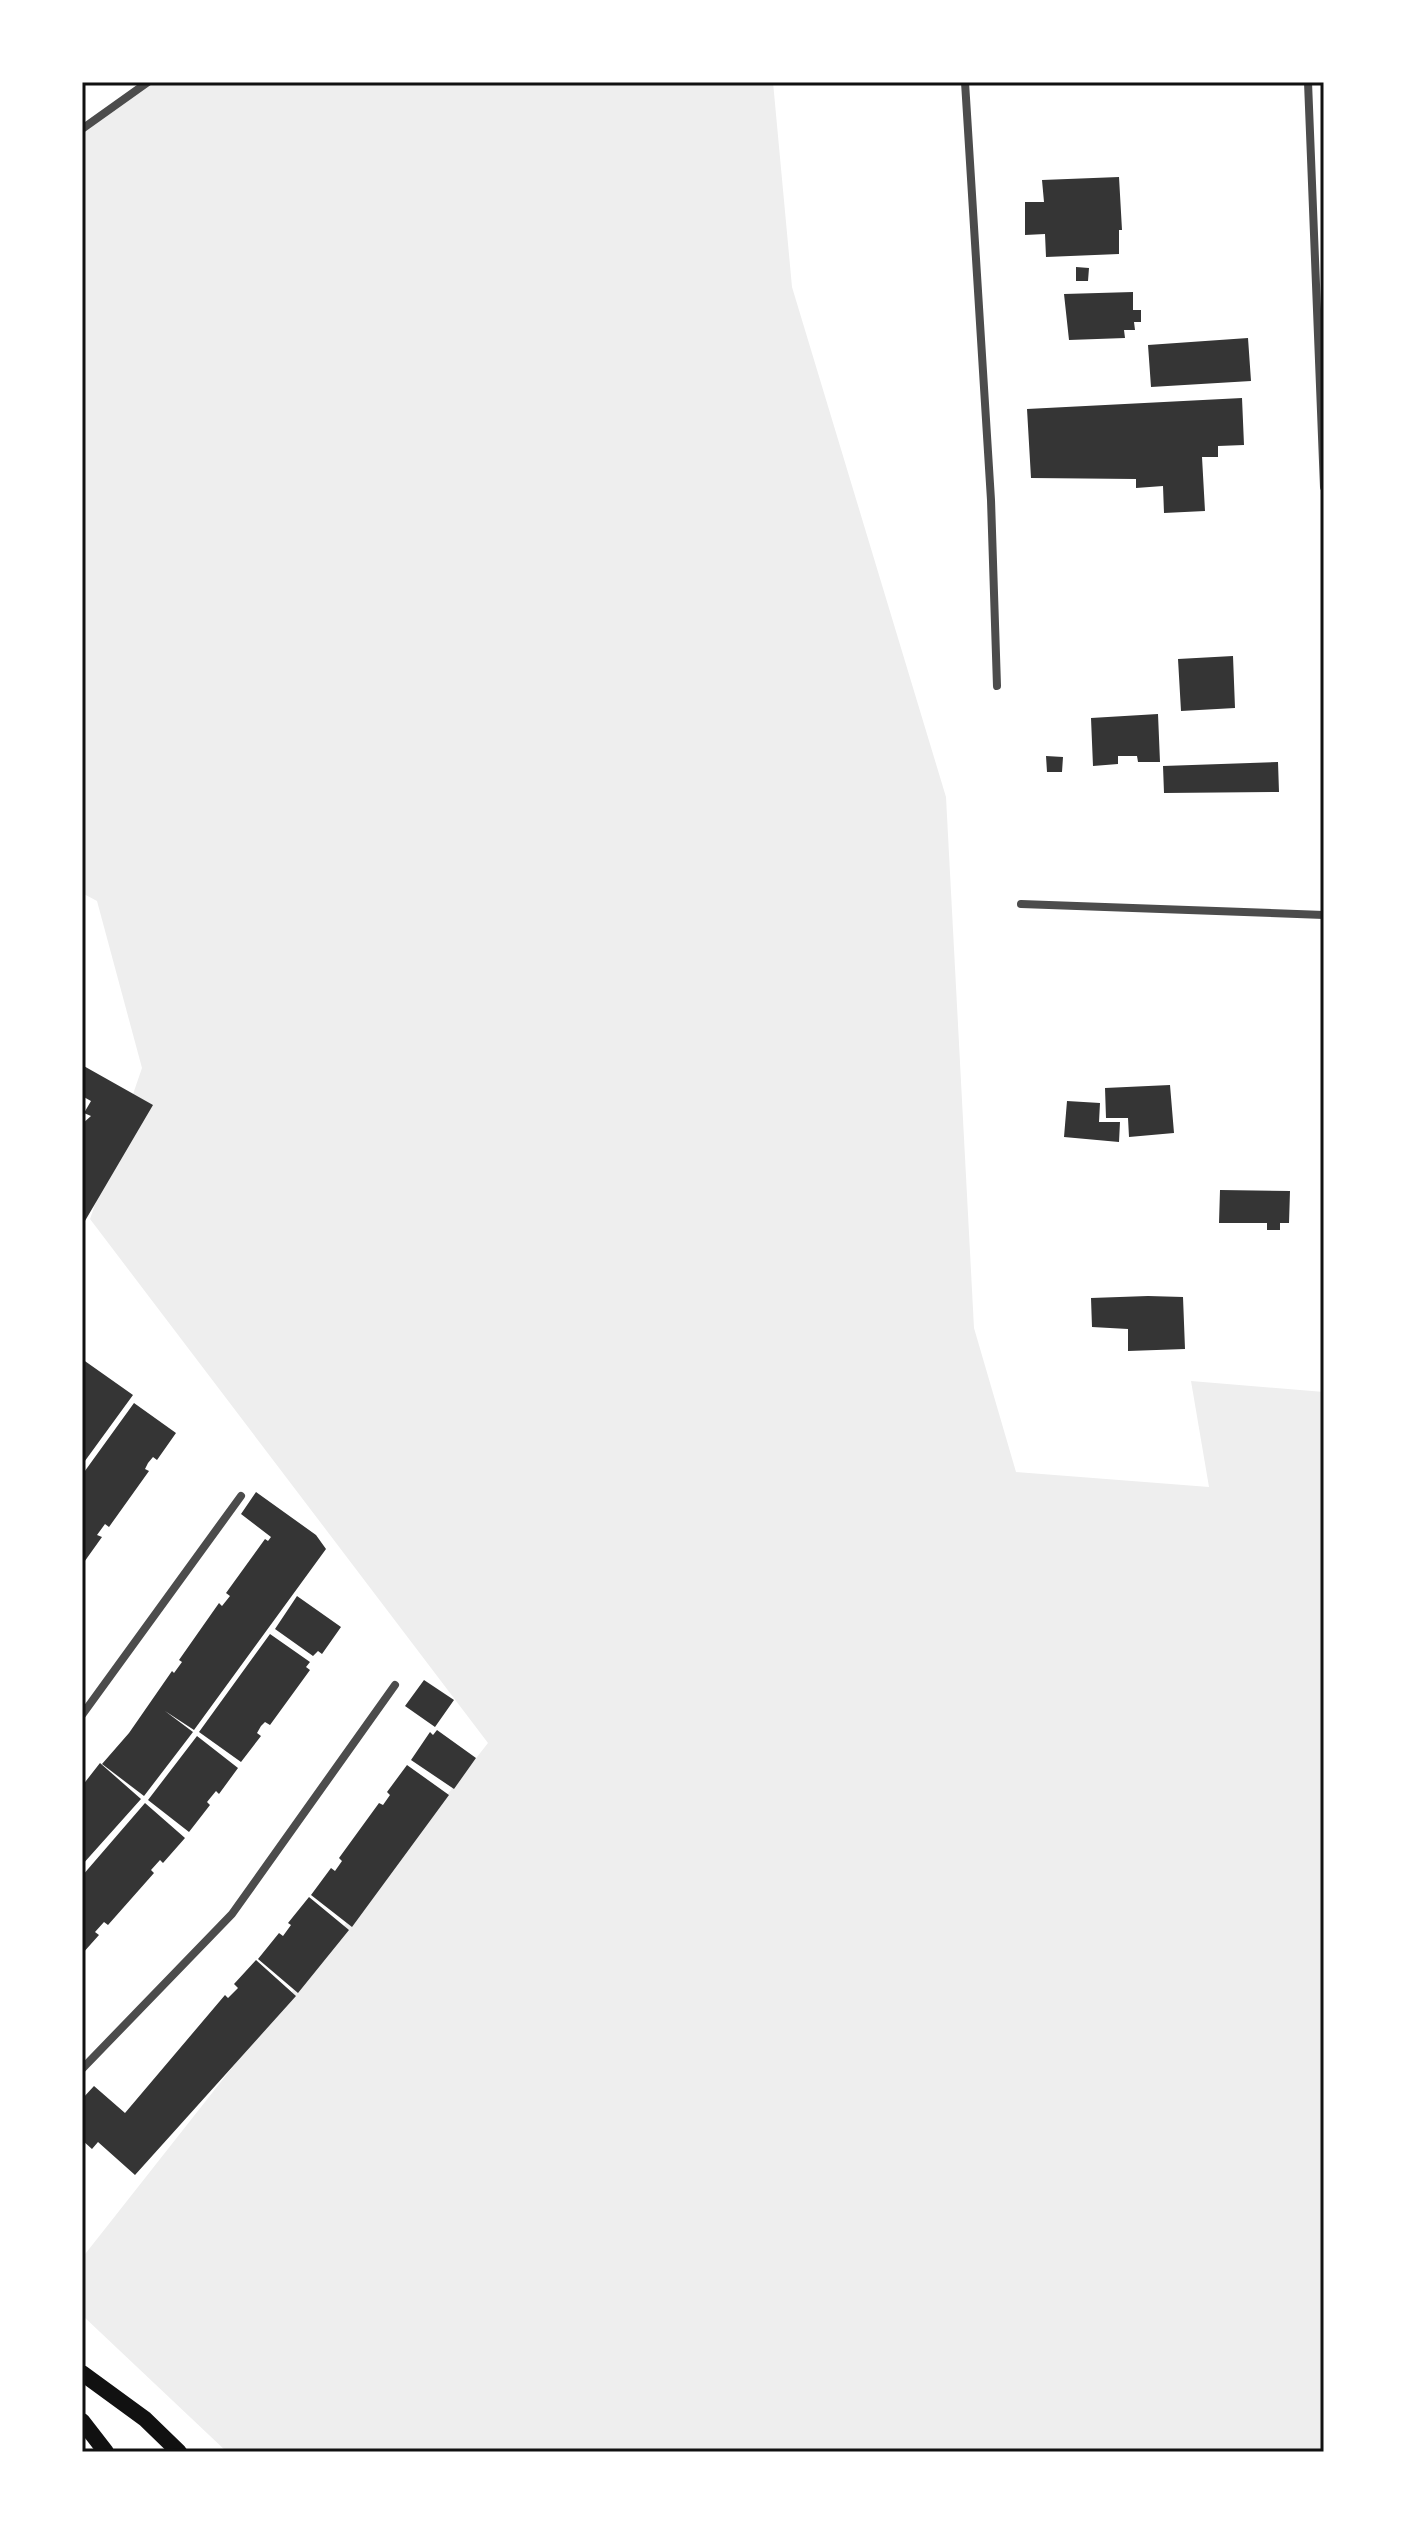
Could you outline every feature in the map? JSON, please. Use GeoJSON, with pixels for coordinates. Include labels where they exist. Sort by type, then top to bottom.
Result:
{"type":"FeatureCollection","features":[{"type":"Feature","properties":{"kind":"main road"},"geometry":{"type":"LineString","coordinates":[[82,2373],[145,2419],[179,2452]]}},
{"type":"Feature","properties":{"kind":"main road"},"geometry":{"type":"LineString","coordinates":[[82,2421],[106,2452]]}},
{"type":"Feature","properties":{"kind":"street"},"geometry":{"type":"LineString","coordinates":[[82,129],[148,82]]}},
{"type":"Feature","properties":{"kind":"street"},"geometry":{"type":"LineString","coordinates":[[965,82],[991,500],[997,686]]}},
{"type":"Feature","properties":{"kind":"street"},"geometry":{"type":"LineString","coordinates":[[1308,82],[1324,487]]}},
{"type":"Feature","properties":{"kind":"street"},"geometry":{"type":"LineString","coordinates":[[1021,904],[1324,915]]}},
{"type":"Feature","properties":{"kind":"street"},"geometry":{"type":"LineString","coordinates":[[82,1715],[241,1496]]}},
{"type":"Feature","properties":{"kind":"street"},"geometry":{"type":"LineString","coordinates":[[82,2069],[232,1914],[395,1685]]}},
{"type":"Feature","properties":{"kind":"shaded area"},"geometry":{"type":"Polygon","coordinates":[[[148,82],[773,82],[792,287],[946,797],[974,1328],[1016,1472],[1209,1487],[1191,1381],[1324,1392],[1324,2452],[227,2452],[82,2315],[82,2258],[488,1743],[90,1219],[142,1068],[97,901],[82,893],[82,129],[148,82]]]}},
{"type":"Feature","properties":{"kind":"building"},"geometry":{"type":"Polygon","coordinates":[[[1119,177],[1122,230],[1119,230],[1119,254],[1046,257],[1045,234],[1025,235],[1025,202],[1044,202],[1042,180],[1119,177]]]}},
{"type":"Feature","properties":{"kind":"building"},"geometry":{"type":"Polygon","coordinates":[[[1076,267],[1089,268],[1088,281],[1076,281],[1076,267]]]}},
{"type":"Feature","properties":{"kind":"building"},"geometry":{"type":"Polygon","coordinates":[[[1133,292],[1133,310],[1141,310],[1141,322],[1134,322],[1135,330],[1124,330],[1125,338],[1069,340],[1064,294],[1133,292]]]}},
{"type":"Feature","properties":{"kind":"building"},"geometry":{"type":"Polygon","coordinates":[[[1248,338],[1251,381],[1151,387],[1148,345],[1248,338]]]}},
{"type":"Feature","properties":{"kind":"building"},"geometry":{"type":"Polygon","coordinates":[[[1242,398],[1244,445],[1218,446],[1218,457],[1202,457],[1205,511],[1164,513],[1163,486],[1136,488],[1136,479],[1031,478],[1027,409],[1242,398]]]}},
{"type":"Feature","properties":{"kind":"building"},"geometry":{"type":"Polygon","coordinates":[[[1233,656],[1235,708],[1181,711],[1178,659],[1233,656]]]}},
{"type":"Feature","properties":{"kind":"building"},"geometry":{"type":"Polygon","coordinates":[[[1158,714],[1160,762],[1138,762],[1137,756],[1118,756],[1118,764],[1093,766],[1091,718],[1158,714]]]}},
{"type":"Feature","properties":{"kind":"building"},"geometry":{"type":"Polygon","coordinates":[[[1046,756],[1063,757],[1062,772],[1047,772],[1046,756]]]}},
{"type":"Feature","properties":{"kind":"building"},"geometry":{"type":"Polygon","coordinates":[[[1278,762],[1279,792],[1164,793],[1163,766],[1278,762]]]}},
{"type":"Feature","properties":{"kind":"building"},"geometry":{"type":"Polygon","coordinates":[[[82,1065],[153,1105],[82,1226],[82,1124],[91,1116],[84,1113],[91,1101],[82,1096],[82,1065]]]}},
{"type":"Feature","properties":{"kind":"building"},"geometry":{"type":"Polygon","coordinates":[[[1170,1085],[1174,1133],[1129,1137],[1128,1118],[1106,1118],[1105,1088],[1170,1085]]]}},
{"type":"Feature","properties":{"kind":"building"},"geometry":{"type":"Polygon","coordinates":[[[1067,1101],[1100,1103],[1099,1122],[1120,1122],[1119,1142],[1064,1137],[1067,1101]]]}},
{"type":"Feature","properties":{"kind":"building"},"geometry":{"type":"Polygon","coordinates":[[[1220,1190],[1290,1191],[1289,1223],[1280,1223],[1280,1230],[1267,1230],[1267,1223],[1219,1223],[1220,1190]]]}},
{"type":"Feature","properties":{"kind":"building"},"geometry":{"type":"Polygon","coordinates":[[[1183,1297],[1185,1349],[1128,1351],[1128,1329],[1092,1327],[1091,1298],[1183,1297]]]}},
{"type":"Feature","properties":{"kind":"building"},"geometry":{"type":"Polygon","coordinates":[[[82,1359],[133,1395],[82,1465],[82,1359]]]}},
{"type":"Feature","properties":{"kind":"building"},"geometry":{"type":"Polygon","coordinates":[[[134,1403],[176,1433],[157,1460],[153,1457],[148,1463],[145,1469],[149,1471],[109,1527],[105,1524],[97,1535],[102,1537],[82,1565],[82,1475],[134,1403]]]}},
{"type":"Feature","properties":{"kind":"building"},"geometry":{"type":"Polygon","coordinates":[[[256,1492],[316,1535],[326,1549],[194,1730],[165,1711],[193,1732],[144,1796],[102,1764],[182,1662],[179,1660],[219,1603],[222,1606],[230,1596],[226,1593],[265,1539],[268,1541],[271,1537],[241,1514],[256,1492]]]}},
{"type":"Feature","properties":{"kind":"building"},"geometry":{"type":"Polygon","coordinates":[[[297,1596],[341,1627],[322,1654],[318,1651],[313,1656],[275,1629],[297,1596]]]}},
{"type":"Feature","properties":{"kind":"building"},"geometry":{"type":"Polygon","coordinates":[[[270,1634],[310,1662],[306,1667],[310,1670],[270,1725],[265,1722],[261,1726],[257,1733],[261,1736],[241,1762],[199,1732],[270,1634]]]}},
{"type":"Feature","properties":{"kind":"building"},"geometry":{"type":"Polygon","coordinates":[[[424,1680],[454,1700],[435,1727],[405,1706],[424,1680]]]}},
{"type":"Feature","properties":{"kind":"building"},"geometry":{"type":"Polygon","coordinates":[[[437,1730],[476,1758],[454,1789],[411,1760],[430,1732],[433,1735],[437,1730]]]}},
{"type":"Feature","properties":{"kind":"building"},"geometry":{"type":"Polygon","coordinates":[[[197,1736],[238,1768],[219,1794],[216,1791],[207,1802],[210,1805],[189,1832],[148,1800],[197,1736]]]}},
{"type":"Feature","properties":{"kind":"building"},"geometry":{"type":"Polygon","coordinates":[[[100,1763],[141,1799],[82,1865],[82,1786],[100,1763]]]}},
{"type":"Feature","properties":{"kind":"building"},"geometry":{"type":"Polygon","coordinates":[[[407,1765],[449,1795],[352,1927],[311,1895],[331,1868],[335,1871],[342,1861],[339,1858],[379,1803],[383,1805],[390,1795],[387,1792],[407,1765]]]}},
{"type":"Feature","properties":{"kind":"building"},"geometry":{"type":"Polygon","coordinates":[[[145,1803],[185,1838],[163,1863],[160,1860],[151,1870],[154,1873],[108,1925],[104,1922],[95,1932],[99,1935],[82,1954],[82,1876],[145,1803]]]}},
{"type":"Feature","properties":{"kind":"building"},"geometry":{"type":"Polygon","coordinates":[[[309,1897],[349,1930],[298,1993],[258,1959],[279,1933],[283,1936],[291,1925],[288,1923],[309,1897]]]}},
{"type":"Feature","properties":{"kind":"building"},"geometry":{"type":"Polygon","coordinates":[[[256,1960],[296,1996],[135,2175],[98,2142],[92,2149],[82,2140],[82,2099],[94,2086],[125,2113],[225,1995],[228,1998],[238,1988],[234,1984],[256,1960]]]}}]}
